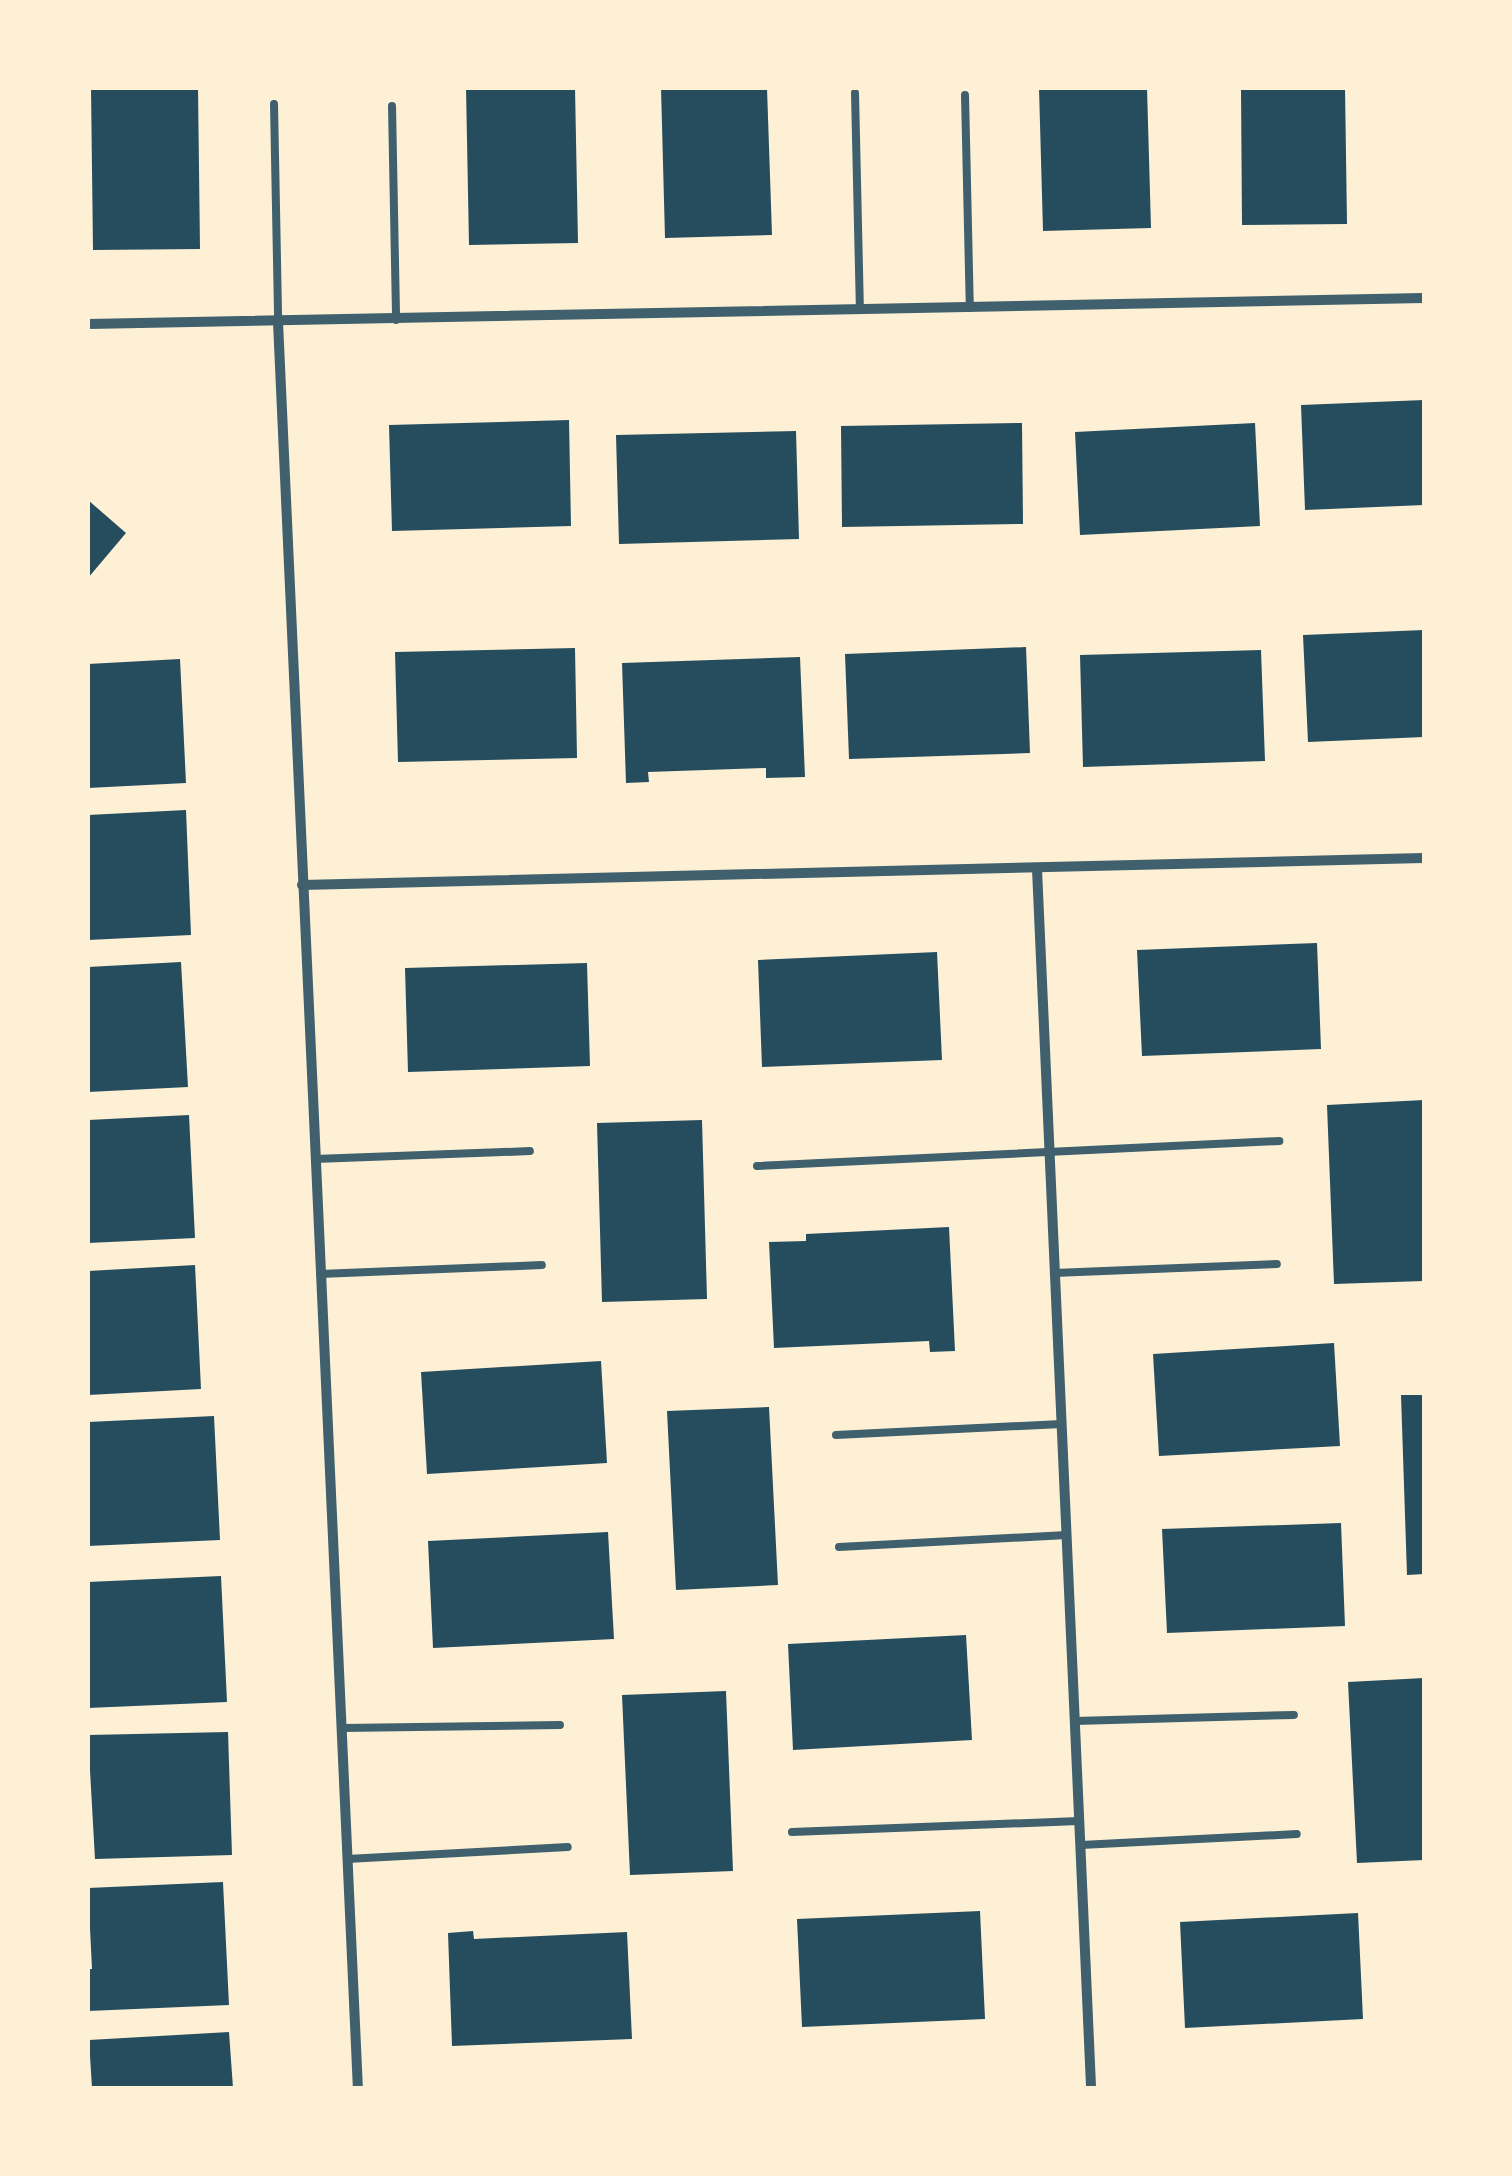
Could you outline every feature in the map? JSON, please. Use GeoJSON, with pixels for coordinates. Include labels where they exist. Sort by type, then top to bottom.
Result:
{"type":"FeatureCollection","features":[{"type":"Feature","properties":{"kind":"street"},"geometry":{"type":"LineString","coordinates":[[88,324],[1424,298]]}},
{"type":"Feature","properties":{"kind":"street"},"geometry":{"type":"LineString","coordinates":[[278,322],[358,2088]]}},
{"type":"Feature","properties":{"kind":"street"},"geometry":{"type":"LineString","coordinates":[[302,885],[1424,858]]}},
{"type":"Feature","properties":{"kind":"street"},"geometry":{"type":"LineString","coordinates":[[1036,869],[1091,2088]]}},
{"type":"Feature","properties":{"kind":"lane"},"geometry":{"type":"LineString","coordinates":[[855,93],[860,310]]}},
{"type":"Feature","properties":{"kind":"lane"},"geometry":{"type":"LineString","coordinates":[[965,94],[970,308]]}},
{"type":"Feature","properties":{"kind":"lane"},"geometry":{"type":"LineString","coordinates":[[274,104],[278,322]]}},
{"type":"Feature","properties":{"kind":"lane"},"geometry":{"type":"LineString","coordinates":[[392,106],[396,320]]}},
{"type":"Feature","properties":{"kind":"lane"},"geometry":{"type":"LineString","coordinates":[[757,1166],[1279,1142]]}},
{"type":"Feature","properties":{"kind":"lane"},"geometry":{"type":"LineString","coordinates":[[315,1159],[530,1151]]}},
{"type":"Feature","properties":{"kind":"lane"},"geometry":{"type":"LineString","coordinates":[[1054,1273],[1277,1264]]}},
{"type":"Feature","properties":{"kind":"lane"},"geometry":{"type":"LineString","coordinates":[[320,1274],[542,1265]]}},
{"type":"Feature","properties":{"kind":"lane"},"geometry":{"type":"LineString","coordinates":[[836,1435],[1062,1424]]}},
{"type":"Feature","properties":{"kind":"lane"},"geometry":{"type":"LineString","coordinates":[[840,1547],[1066,1535]]}},
{"type":"Feature","properties":{"kind":"lane"},"geometry":{"type":"LineString","coordinates":[[1075,1721],[1294,1715]]}},
{"type":"Feature","properties":{"kind":"lane"},"geometry":{"type":"LineString","coordinates":[[342,1728],[560,1725]]}},
{"type":"Feature","properties":{"kind":"lane"},"geometry":{"type":"LineString","coordinates":[[792,1832],[1079,1821]]}},
{"type":"Feature","properties":{"kind":"lane"},"geometry":{"type":"LineString","coordinates":[[1080,1845],[1297,1834]]}},
{"type":"Feature","properties":{"kind":"lane"},"geometry":{"type":"LineString","coordinates":[[347,1858],[568,1848]]}},
{"type":"Feature","properties":{"kind":"building"},"geometry":{"type":"Polygon","coordinates":[[[91,88],[198,88],[200,249],[93,250],[91,88]]]}},
{"type":"Feature","properties":{"kind":"building"},"geometry":{"type":"Polygon","coordinates":[[[466,88],[575,88],[578,243],[469,245],[466,88]]]}},
{"type":"Feature","properties":{"kind":"building"},"geometry":{"type":"Polygon","coordinates":[[[661,88],[767,88],[772,235],[665,238],[661,88]]]}},
{"type":"Feature","properties":{"kind":"building"},"geometry":{"type":"Polygon","coordinates":[[[1039,88],[1147,88],[1151,228],[1043,231],[1039,88]]]}},
{"type":"Feature","properties":{"kind":"building"},"geometry":{"type":"Polygon","coordinates":[[[1241,88],[1345,88],[1347,224],[1242,225],[1241,88]]]}},
{"type":"Feature","properties":{"kind":"building"},"geometry":{"type":"Polygon","coordinates":[[[1424,400],[1424,505],[1305,510],[1301,405],[1424,400]]]}},
{"type":"Feature","properties":{"kind":"building"},"geometry":{"type":"Polygon","coordinates":[[[569,420],[571,526],[392,531],[389,425],[569,420]]]}},
{"type":"Feature","properties":{"kind":"building"},"geometry":{"type":"Polygon","coordinates":[[[1022,423],[1023,524],[842,527],[841,426],[1022,423]]]}},
{"type":"Feature","properties":{"kind":"building"},"geometry":{"type":"Polygon","coordinates":[[[1255,423],[1260,526],[1080,535],[1075,432],[1255,423]]]}},
{"type":"Feature","properties":{"kind":"building"},"geometry":{"type":"Polygon","coordinates":[[[796,431],[799,539],[619,544],[616,435],[796,431]]]}},
{"type":"Feature","properties":{"kind":"building"},"geometry":{"type":"Polygon","coordinates":[[[88,500],[126,533],[88,578],[88,500]]]}},
{"type":"Feature","properties":{"kind":"building"},"geometry":{"type":"Polygon","coordinates":[[[1424,630],[1424,737],[1308,742],[1303,635],[1424,630]]]}},
{"type":"Feature","properties":{"kind":"building"},"geometry":{"type":"Polygon","coordinates":[[[1026,647],[1030,753],[849,759],[845,654],[1026,647]]]}},
{"type":"Feature","properties":{"kind":"building"},"geometry":{"type":"Polygon","coordinates":[[[575,648],[577,758],[398,762],[395,652],[575,648]]]}},
{"type":"Feature","properties":{"kind":"building"},"geometry":{"type":"Polygon","coordinates":[[[1261,650],[1265,761],[1083,767],[1080,655],[1261,650]]]}},
{"type":"Feature","properties":{"kind":"building"},"geometry":{"type":"Polygon","coordinates":[[[800,657],[805,777],[766,778],[766,768],[648,772],[649,782],[626,783],[622,663],[800,657]]]}},
{"type":"Feature","properties":{"kind":"building"},"geometry":{"type":"Polygon","coordinates":[[[180,659],[186,783],[88,788],[88,664],[180,659]]]}},
{"type":"Feature","properties":{"kind":"building"},"geometry":{"type":"Polygon","coordinates":[[[186,810],[191,935],[88,940],[88,815],[186,810]]]}},
{"type":"Feature","properties":{"kind":"building"},"geometry":{"type":"Polygon","coordinates":[[[1317,943],[1321,1049],[1142,1056],[1137,950],[1317,943]]]}},
{"type":"Feature","properties":{"kind":"building"},"geometry":{"type":"Polygon","coordinates":[[[937,952],[942,1060],[762,1067],[758,960],[937,952]]]}},
{"type":"Feature","properties":{"kind":"building"},"geometry":{"type":"Polygon","coordinates":[[[181,962],[188,1087],[88,1092],[88,967],[181,962]]]}},
{"type":"Feature","properties":{"kind":"building"},"geometry":{"type":"Polygon","coordinates":[[[587,963],[590,1066],[408,1072],[405,968],[587,963]]]}},
{"type":"Feature","properties":{"kind":"building"},"geometry":{"type":"Polygon","coordinates":[[[1424,1100],[1424,1281],[1334,1284],[1327,1105],[1424,1100]]]}},
{"type":"Feature","properties":{"kind":"building"},"geometry":{"type":"Polygon","coordinates":[[[189,1115],[195,1238],[88,1243],[88,1120],[189,1115]]]}},
{"type":"Feature","properties":{"kind":"building"},"geometry":{"type":"Polygon","coordinates":[[[702,1120],[707,1299],[602,1302],[597,1123],[702,1120]]]}},
{"type":"Feature","properties":{"kind":"building"},"geometry":{"type":"Polygon","coordinates":[[[949,1227],[955,1351],[930,1352],[929,1341],[774,1348],[769,1242],[806,1241],[806,1234],[949,1227]]]}},
{"type":"Feature","properties":{"kind":"building"},"geometry":{"type":"Polygon","coordinates":[[[195,1265],[201,1389],[88,1395],[88,1271],[195,1265]]]}},
{"type":"Feature","properties":{"kind":"building"},"geometry":{"type":"Polygon","coordinates":[[[1334,1343],[1340,1446],[1159,1456],[1153,1354],[1334,1343]]]}},
{"type":"Feature","properties":{"kind":"building"},"geometry":{"type":"Polygon","coordinates":[[[601,1361],[607,1463],[427,1474],[421,1372],[601,1361]]]}},
{"type":"Feature","properties":{"kind":"building"},"geometry":{"type":"Polygon","coordinates":[[[1401,1395],[1424,1395],[1424,1574],[1407,1575],[1401,1395]]]}},
{"type":"Feature","properties":{"kind":"building"},"geometry":{"type":"Polygon","coordinates":[[[769,1407],[778,1585],[676,1590],[667,1411],[769,1407]]]}},
{"type":"Feature","properties":{"kind":"building"},"geometry":{"type":"Polygon","coordinates":[[[214,1416],[220,1540],[88,1546],[88,1422],[214,1416]]]}},
{"type":"Feature","properties":{"kind":"building"},"geometry":{"type":"Polygon","coordinates":[[[1341,1523],[1345,1626],[1167,1633],[1162,1529],[1341,1523]]]}},
{"type":"Feature","properties":{"kind":"building"},"geometry":{"type":"Polygon","coordinates":[[[608,1532],[614,1639],[433,1648],[428,1541],[608,1532]]]}},
{"type":"Feature","properties":{"kind":"building"},"geometry":{"type":"Polygon","coordinates":[[[221,1576],[227,1702],[88,1708],[88,1582],[221,1576]]]}},
{"type":"Feature","properties":{"kind":"building"},"geometry":{"type":"Polygon","coordinates":[[[966,1635],[972,1740],[793,1750],[788,1644],[966,1635]]]}},
{"type":"Feature","properties":{"kind":"building"},"geometry":{"type":"Polygon","coordinates":[[[1424,1678],[1424,1860],[1357,1863],[1348,1682],[1424,1678]]]}},
{"type":"Feature","properties":{"kind":"building"},"geometry":{"type":"Polygon","coordinates":[[[726,1691],[733,1871],[630,1875],[622,1695],[726,1691]]]}},
{"type":"Feature","properties":{"kind":"building"},"geometry":{"type":"Polygon","coordinates":[[[228,1732],[232,1855],[95,1859],[88,1735],[228,1732]]]}},
{"type":"Feature","properties":{"kind":"building"},"geometry":{"type":"Polygon","coordinates":[[[223,1882],[229,2005],[88,2011],[88,1969],[92,1969],[88,1888],[223,1882]]]}},
{"type":"Feature","properties":{"kind":"building"},"geometry":{"type":"Polygon","coordinates":[[[980,1911],[985,2019],[802,2027],[797,1919],[980,1911]]]}},
{"type":"Feature","properties":{"kind":"building"},"geometry":{"type":"Polygon","coordinates":[[[1358,1913],[1363,2019],[1185,2028],[1180,1922],[1358,1913]]]}},
{"type":"Feature","properties":{"kind":"building"},"geometry":{"type":"Polygon","coordinates":[[[473,1931],[474,1939],[627,1932],[632,2039],[452,2046],[448,1933],[473,1931]]]}},
{"type":"Feature","properties":{"kind":"building"},"geometry":{"type":"Polygon","coordinates":[[[229,2032],[233,2088],[92,2088],[89,2040],[229,2032]]]}}]}
